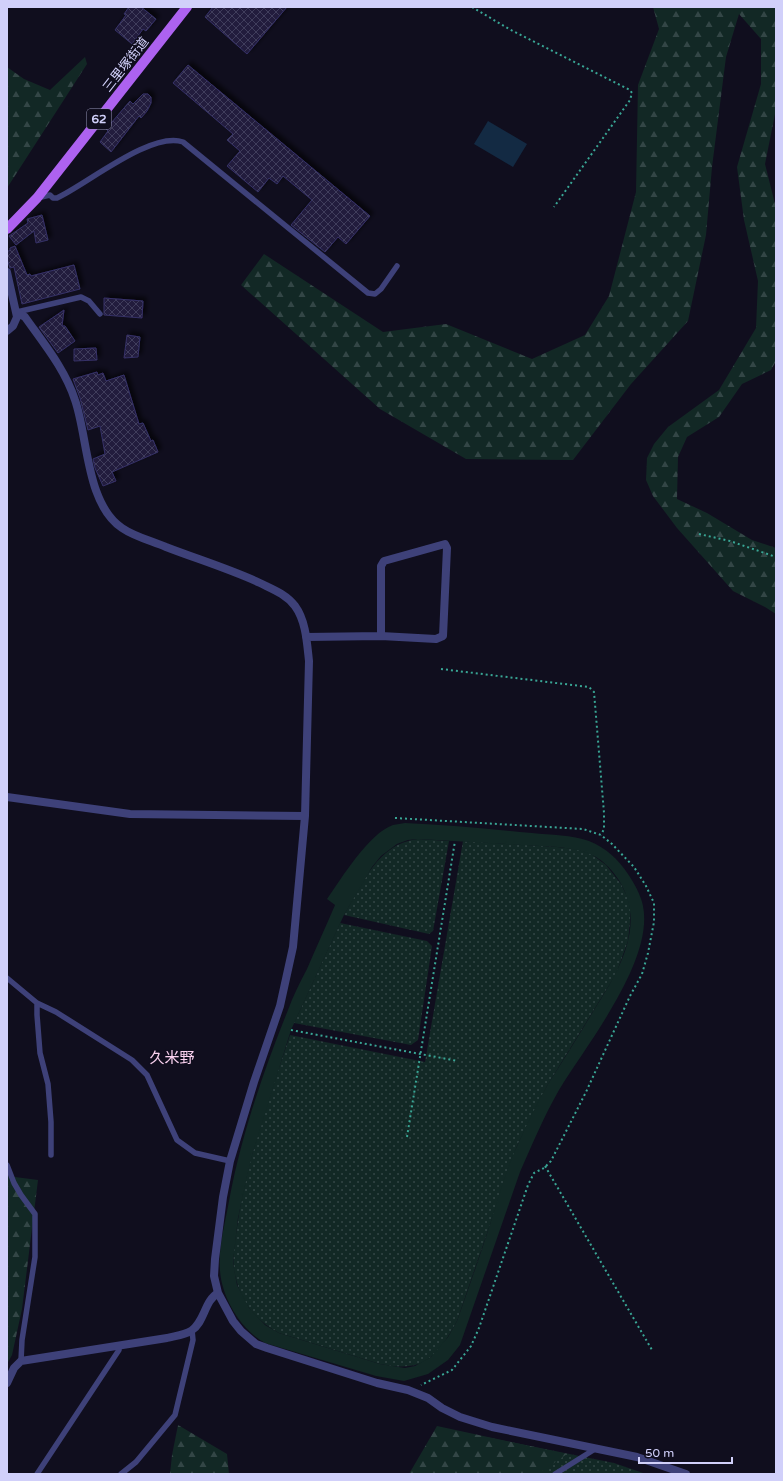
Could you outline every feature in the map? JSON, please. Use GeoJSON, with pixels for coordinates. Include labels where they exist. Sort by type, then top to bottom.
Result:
{"type":"FeatureCollection","features":[{"type":"Feature","properties":{"kind":"main road","name":"三里塚街道"},"geometry":{"type":"LineString","coordinates":[[7,228],[37,198],[187,7]]}},
{"type":"Feature","properties":{"kind":"street"},"geometry":{"type":"LineString","coordinates":[[7,272],[17,312],[15,322],[7,331]]}},
{"type":"Feature","properties":{"kind":"street"},"geometry":{"type":"LineString","coordinates":[[17,312],[25,317],[64,372],[76,400],[93,480],[105,511],[122,528],[140,537],[252,579],[277,591],[288,598],[295,607],[302,621],[306,637],[309,661],[305,816],[293,947],[280,1006],[254,1082],[230,1161],[223,1197],[215,1259],[214,1276],[218,1293],[233,1321],[248,1339],[256,1344],[428,1398],[442,1408],[460,1417],[492,1427],[637,1458],[686,1474]]}},
{"type":"Feature","properties":{"kind":"street"},"geometry":{"type":"LineString","coordinates":[[306,637],[381,636],[436,639],[443,636],[447,548],[444,544],[384,561],[381,566],[381,636]]}},
{"type":"Feature","properties":{"kind":"street"},"geometry":{"type":"LineString","coordinates":[[7,797],[130,814],[305,816]]}},
{"type":"Feature","properties":{"kind":"street"},"geometry":{"type":"LineString","coordinates":[[7,1383],[14,1368],[21,1361],[166,1338],[192,1330],[199,1322],[213,1296],[218,1293]]}},
{"type":"Feature","properties":{"kind":"lane"},"geometry":{"type":"LineString","coordinates":[[37,198],[50,196],[57,198],[131,154],[159,143],[178,140],[183,142],[368,293],[375,294],[381,289],[397,266]]}},
{"type":"Feature","properties":{"kind":"lane"},"geometry":{"type":"LineString","coordinates":[[17,312],[81,297],[89,301],[100,314]]}},
{"type":"Feature","properties":{"kind":"lane"},"geometry":{"type":"LineString","coordinates":[[7,978],[37,1003],[56,1012],[132,1060],[147,1075],[177,1140],[195,1153],[230,1161]]}},
{"type":"Feature","properties":{"kind":"lane"},"geometry":{"type":"LineString","coordinates":[[37,1003],[40,1053],[48,1084],[51,1122],[51,1155]]}},
{"type":"Feature","properties":{"kind":"lane"},"geometry":{"type":"LineString","coordinates":[[7,1165],[18,1189],[36,1214],[34,1257],[22,1340],[21,1361]]}},
{"type":"Feature","properties":{"kind":"lane"},"geometry":{"type":"LineString","coordinates":[[120,1474],[136,1462],[175,1415],[193,1340],[192,1330]]}},
{"type":"Feature","properties":{"kind":"lane"},"geometry":{"type":"LineString","coordinates":[[37,1474],[118,1350],[119,1345]]}},
{"type":"Feature","properties":{"kind":"lane"},"geometry":{"type":"LineString","coordinates":[[556,1474],[595,1449]]}},
{"type":"Feature","properties":{"kind":"path"},"geometry":{"type":"LineString","coordinates":[[472,7],[509,28],[630,90],[632,93],[630,100],[554,207]]}},
{"type":"Feature","properties":{"kind":"path"},"geometry":{"type":"LineString","coordinates":[[699,534],[730,542],[776,557]]}},
{"type":"Feature","properties":{"kind":"path"},"geometry":{"type":"LineString","coordinates":[[441,669],[589,687],[594,692],[604,813],[604,828],[601,836]]}},
{"type":"Feature","properties":{"kind":"path"},"geometry":{"type":"LineString","coordinates":[[395,818],[583,829],[601,836],[612,844],[634,867],[646,886],[654,903],[654,922],[642,974],[586,1092],[551,1161],[534,1173],[528,1185],[479,1328],[471,1346],[452,1370],[419,1386],[414,1393]]}},
{"type":"Feature","properties":{"kind":"path"},"geometry":{"type":"LineString","coordinates":[[406,1138],[455,841]]}},
{"type":"Feature","properties":{"kind":"path"},"geometry":{"type":"LineString","coordinates":[[291,1030],[458,1061]]}},
{"type":"Feature","properties":{"kind":"path"},"geometry":{"type":"LineString","coordinates":[[545,1166],[652,1350]]}},
{"type":"Feature","properties":{"kind":"green space"},"geometry":{"type":"Polygon","coordinates":[[[653,7],[776,7],[776,109],[765,164],[776,208],[776,361],[771,370],[742,384],[719,417],[687,437],[678,457],[677,499],[707,513],[752,540],[776,548],[776,614],[733,591],[677,528],[653,496],[646,480],[647,458],[654,444],[668,427],[719,390],[756,328],[758,281],[744,220],[737,167],[761,84],[761,39],[739,14],[726,57],[712,167],[706,235],[688,321],[631,384],[573,460],[466,459],[380,409],[241,285],[264,254],[383,332],[446,324],[532,359],[585,335],[609,296],[636,192],[638,85],[659,29],[653,7]]]}},
{"type":"Feature","properties":{"kind":"green space"},"geometry":{"type":"Polygon","coordinates":[[[85,57],[87,64],[7,188],[7,67],[24,79],[50,90],[85,57]]]}},
{"type":"Feature","properties":{"kind":"green space"},"geometry":{"type":"Polygon","coordinates":[[[405,823],[561,836],[589,841],[611,854],[624,869],[637,889],[643,906],[644,928],[629,976],[601,1026],[559,1090],[529,1151],[520,1172],[460,1345],[448,1360],[428,1374],[404,1381],[376,1376],[265,1343],[256,1337],[241,1322],[224,1292],[220,1271],[220,1254],[229,1201],[246,1128],[270,1057],[290,1005],[335,905],[327,899],[356,858],[375,837],[393,825],[405,823]],[[418,839],[408,840],[397,844],[381,856],[372,867],[344,915],[291,1030],[247,1176],[238,1218],[233,1262],[237,1285],[249,1308],[265,1325],[279,1333],[380,1364],[405,1368],[415,1366],[431,1357],[448,1337],[457,1321],[514,1153],[548,1084],[610,983],[626,950],[630,932],[630,914],[627,897],[618,879],[605,864],[592,855],[576,850],[557,847],[418,839]]]}},
{"type":"Feature","properties":{"kind":"green space"},"geometry":{"type":"Polygon","coordinates":[[[418,839],[449,841],[433,931],[429,934],[344,915],[365,878],[382,857],[392,848],[404,842],[418,839]]]}},
{"type":"Feature","properties":{"kind":"green space"},"geometry":{"type":"Polygon","coordinates":[[[463,841],[557,847],[576,849],[590,853],[606,865],[621,884],[628,898],[630,922],[628,941],[616,974],[547,1086],[517,1146],[457,1321],[450,1334],[443,1345],[435,1353],[427,1360],[418,1364],[395,1366],[380,1364],[279,1333],[270,1328],[250,1310],[241,1294],[233,1263],[234,1245],[241,1202],[252,1154],[266,1106],[290,1035],[425,1062],[463,841]]]}},
{"type":"Feature","properties":{"kind":"green space"},"geometry":{"type":"Polygon","coordinates":[[[340,923],[427,941],[432,946],[418,1040],[411,1045],[294,1023],[340,923]]]}},
{"type":"Feature","properties":{"kind":"green space"},"geometry":{"type":"Polygon","coordinates":[[[7,1176],[38,1180],[22,1309],[12,1355],[7,1364],[7,1176]]]}},
{"type":"Feature","properties":{"kind":"green space"},"geometry":{"type":"Polygon","coordinates":[[[178,1425],[227,1454],[229,1474],[170,1474],[178,1425]]]}},
{"type":"Feature","properties":{"kind":"green space"},"geometry":{"type":"Polygon","coordinates":[[[437,1426],[567,1454],[538,1474],[409,1474],[437,1426]]]}},
{"type":"Feature","properties":{"kind":"green space"},"geometry":{"type":"Polygon","coordinates":[[[486,1437],[614,1463],[646,1474],[468,1474],[486,1437]]]}},
{"type":"Feature","properties":{"kind":"water"},"geometry":{"type":"Polygon","coordinates":[[[488,121],[527,144],[513,167],[474,144],[488,121]]]}},
{"type":"Feature","properties":{"kind":"building"},"geometry":{"type":"Polygon","coordinates":[[[129,7],[141,7],[156,19],[146,31],[143,29],[132,44],[115,30],[126,15],[124,14],[129,7]]]}},
{"type":"Feature","properties":{"kind":"building"},"geometry":{"type":"Polygon","coordinates":[[[213,7],[287,7],[247,54],[205,17],[213,7]]]}},
{"type":"Feature","properties":{"kind":"building"},"geometry":{"type":"Polygon","coordinates":[[[188,65],[370,216],[346,244],[338,237],[325,252],[291,225],[312,200],[283,176],[277,184],[269,178],[258,192],[227,166],[240,151],[227,140],[233,134],[173,83],[188,65]]]}},
{"type":"Feature","properties":{"kind":"building"},"geometry":{"type":"Polygon","coordinates":[[[143,94],[148,94],[151,97],[151,103],[147,111],[141,118],[139,116],[111,152],[100,142],[108,131],[106,129],[130,101],[133,104],[143,94]]]}},
{"type":"Feature","properties":{"kind":"building"},"geometry":{"type":"Polygon","coordinates":[[[42,215],[48,240],[36,243],[34,231],[16,245],[9,236],[28,223],[27,219],[42,215]]]}},
{"type":"Feature","properties":{"kind":"building"},"geometry":{"type":"Polygon","coordinates":[[[15,246],[27,275],[30,274],[31,276],[74,265],[80,289],[22,304],[14,267],[10,268],[7,259],[7,252],[10,248],[15,246]]]}},
{"type":"Feature","properties":{"kind":"building"},"geometry":{"type":"Polygon","coordinates":[[[104,298],[143,301],[142,318],[104,315],[104,298]]]}},
{"type":"Feature","properties":{"kind":"building"},"geometry":{"type":"Polygon","coordinates":[[[64,310],[62,326],[65,326],[75,341],[58,353],[39,327],[64,310]]]}},
{"type":"Feature","properties":{"kind":"building"},"geometry":{"type":"Polygon","coordinates":[[[127,335],[140,337],[138,357],[124,358],[127,335]]]}},
{"type":"Feature","properties":{"kind":"building"},"geometry":{"type":"Polygon","coordinates":[[[96,348],[97,360],[74,361],[74,349],[96,348]]]}},
{"type":"Feature","properties":{"kind":"building"},"geometry":{"type":"Polygon","coordinates":[[[97,372],[98,375],[103,373],[106,381],[124,375],[139,424],[143,423],[158,452],[112,472],[116,481],[103,486],[95,468],[93,459],[105,454],[100,426],[88,430],[80,398],[73,379],[97,372]]]}},
{"type":"Feature","properties":{"kind":"district","name":"久米野"},"geometry":{"type":"Point","coordinates":[172,1058]}}]}
